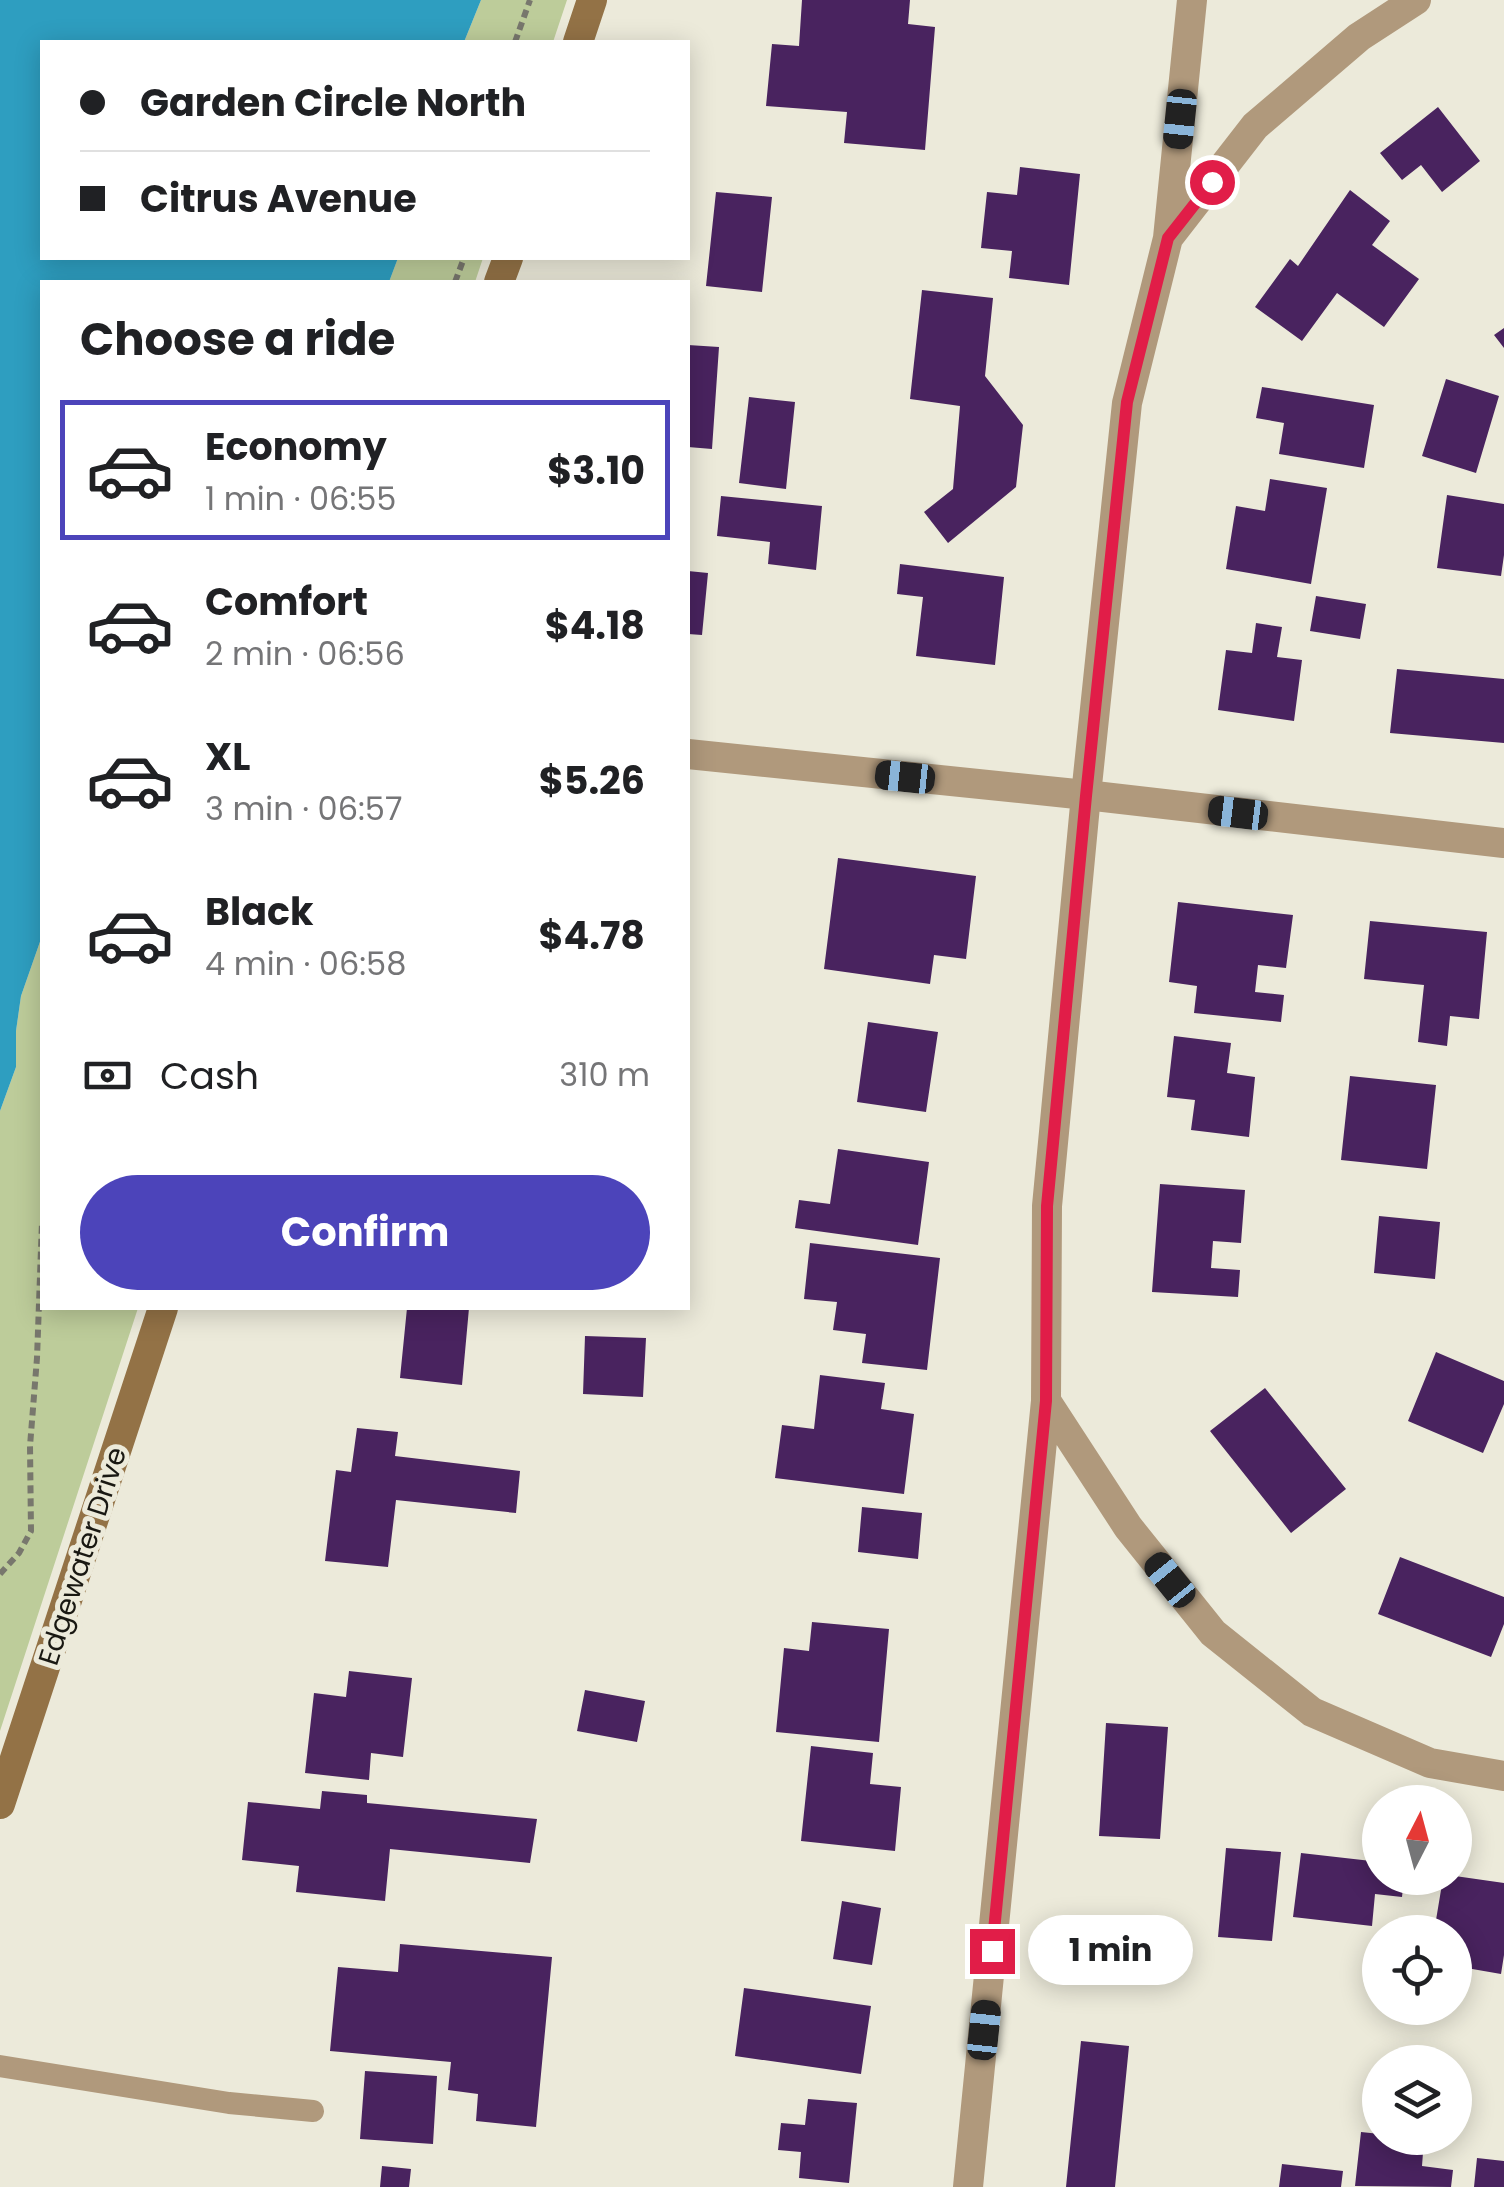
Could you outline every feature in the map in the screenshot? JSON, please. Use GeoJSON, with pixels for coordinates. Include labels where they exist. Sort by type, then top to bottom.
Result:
{"type":"FeatureCollection","features":[{"type":"Feature","properties":{"kind":"main road"},"geometry":{"type":"LineString","coordinates":[[579,40],[592,0]]}},
{"type":"Feature","properties":{"kind":"main road","name":"Edgewater Drive"},"geometry":{"type":"LineString","coordinates":[[0,1804],[162,1310]]}},
{"type":"Feature","properties":{"kind":"street"},"geometry":{"type":"LineString","coordinates":[[968,2187],[1046,1401],[1047,1206],[1086,796],[1127,402],[1168,238],[1192,0]]}},
{"type":"Feature","properties":{"kind":"street"},"geometry":{"type":"LineString","coordinates":[[1168,238],[1254,126],[1359,37],[1416,0]]}},
{"type":"Feature","properties":{"kind":"street"},"geometry":{"type":"LineString","coordinates":[[690,754],[1504,843]]}},
{"type":"Feature","properties":{"kind":"street"},"geometry":{"type":"LineString","coordinates":[[1046,1401],[1128,1527],[1213,1633],[1312,1712],[1430,1762],[1504,1776]]}},
{"type":"Feature","properties":{"kind":"lane"},"geometry":{"type":"LineString","coordinates":[[0,2066],[229,2103],[312,2111]]}},
{"type":"Feature","properties":{"kind":"path"},"geometry":{"type":"LineString","coordinates":[[516,40],[530,0]]}},
{"type":"Feature","properties":{"kind":"path"},"geometry":{"type":"LineString","coordinates":[[0,1574],[31,1531],[30,1446],[40,1276]]}},
{"type":"Feature","properties":{"kind":"green space"},"geometry":{"type":"Polygon","coordinates":[[[481,0],[567,0],[554,40],[465,40],[481,0]]]}},
{"type":"Feature","properties":{"kind":"green space"},"geometry":{"type":"Polygon","coordinates":[[[397,260],[482,260],[476,280],[390,280],[397,260]]]}},
{"type":"Feature","properties":{"kind":"green space"},"geometry":{"type":"Polygon","coordinates":[[[40,942],[40,1310],[137,1310],[0,1731],[0,1111],[16,1067],[21,996],[40,942]]]}},
{"type":"Feature","properties":{"kind":"water"},"geometry":{"type":"Polygon","coordinates":[[[0,0],[481,0],[465,40],[40,40],[40,260],[397,260],[390,280],[40,280],[40,942],[21,996],[16,1067],[0,1111],[0,0]]]}},
{"type":"Feature","properties":{"kind":"building"},"geometry":{"type":"Polygon","coordinates":[[[802,0],[910,0],[908,24],[935,27],[925,150],[844,143],[847,112],[766,106],[772,44],[799,46],[802,0]]]}},
{"type":"Feature","properties":{"kind":"building"},"geometry":{"type":"Polygon","coordinates":[[[1438,107],[1480,161],[1442,192],[1421,165],[1402,180],[1380,153],[1438,107]]]}},
{"type":"Feature","properties":{"kind":"building"},"geometry":{"type":"Polygon","coordinates":[[[1020,167],[1080,174],[1069,285],[1009,278],[1012,251],[981,248],[987,192],[1017,195],[1020,167]]]}},
{"type":"Feature","properties":{"kind":"building"},"geometry":{"type":"Polygon","coordinates":[[[1350,190],[1390,221],[1372,245],[1419,279],[1384,327],[1337,293],[1302,341],[1255,307],[1290,259],[1298,266],[1350,190]]]}},
{"type":"Feature","properties":{"kind":"building"},"geometry":{"type":"Polygon","coordinates":[[[716,192],[772,197],[762,292],[706,286],[716,192]]]}},
{"type":"Feature","properties":{"kind":"building"},"geometry":{"type":"Polygon","coordinates":[[[922,290],[993,298],[985,376],[1023,425],[1016,487],[948,543],[924,512],[953,489],[960,406],[910,399],[922,290]]]}},
{"type":"Feature","properties":{"kind":"building"},"geometry":{"type":"Polygon","coordinates":[[[1504,328],[1504,348],[1494,335],[1504,328]]]}},
{"type":"Feature","properties":{"kind":"building"},"geometry":{"type":"Polygon","coordinates":[[[690,345],[719,347],[712,449],[690,447],[690,345]]]}},
{"type":"Feature","properties":{"kind":"building"},"geometry":{"type":"Polygon","coordinates":[[[1446,379],[1499,396],[1476,473],[1422,456],[1446,379]]]}},
{"type":"Feature","properties":{"kind":"building"},"geometry":{"type":"Polygon","coordinates":[[[1262,387],[1374,405],[1364,468],[1279,454],[1284,423],[1256,418],[1262,387]]]}},
{"type":"Feature","properties":{"kind":"building"},"geometry":{"type":"Polygon","coordinates":[[[749,397],[795,402],[786,489],[739,483],[749,397]]]}},
{"type":"Feature","properties":{"kind":"building"},"geometry":{"type":"Polygon","coordinates":[[[1270,479],[1327,488],[1311,584],[1226,569],[1236,506],[1265,511],[1270,479]]]}},
{"type":"Feature","properties":{"kind":"building"},"geometry":{"type":"Polygon","coordinates":[[[1447,495],[1504,504],[1501,576],[1437,568],[1447,495]]]}},
{"type":"Feature","properties":{"kind":"building"},"geometry":{"type":"Polygon","coordinates":[[[721,496],[822,506],[816,570],[768,564],[770,542],[717,536],[721,496]]]}},
{"type":"Feature","properties":{"kind":"building"},"geometry":{"type":"Polygon","coordinates":[[[900,564],[1004,577],[995,665],[916,656],[923,597],[897,594],[900,564]]]}},
{"type":"Feature","properties":{"kind":"building"},"geometry":{"type":"Polygon","coordinates":[[[690,571],[708,573],[702,635],[690,634],[690,571]]]}},
{"type":"Feature","properties":{"kind":"building"},"geometry":{"type":"Polygon","coordinates":[[[1316,596],[1366,604],[1360,639],[1310,631],[1316,596]]]}},
{"type":"Feature","properties":{"kind":"building"},"geometry":{"type":"Polygon","coordinates":[[[1256,623],[1282,627],[1277,657],[1302,660],[1294,721],[1218,710],[1226,650],[1252,653],[1256,623]]]}},
{"type":"Feature","properties":{"kind":"building"},"geometry":{"type":"Polygon","coordinates":[[[1397,669],[1504,679],[1504,743],[1390,733],[1397,669]]]}},
{"type":"Feature","properties":{"kind":"building"},"geometry":{"type":"Polygon","coordinates":[[[838,858],[976,876],[966,959],[934,955],[930,984],[824,969],[838,858]]]}},
{"type":"Feature","properties":{"kind":"building"},"geometry":{"type":"Polygon","coordinates":[[[1178,902],[1293,915],[1286,968],[1258,965],[1255,992],[1284,995],[1281,1022],[1194,1013],[1197,986],[1169,982],[1178,902]]]}},
{"type":"Feature","properties":{"kind":"building"},"geometry":{"type":"Polygon","coordinates":[[[1370,921],[1487,932],[1479,1019],[1450,1016],[1447,1046],[1418,1042],[1424,985],[1364,979],[1370,921]]]}},
{"type":"Feature","properties":{"kind":"building"},"geometry":{"type":"Polygon","coordinates":[[[868,1022],[938,1032],[926,1112],[857,1102],[868,1022]]]}},
{"type":"Feature","properties":{"kind":"building"},"geometry":{"type":"Polygon","coordinates":[[[1174,1036],[1231,1043],[1227,1073],[1255,1077],[1249,1137],[1191,1130],[1195,1100],[1167,1097],[1174,1036]]]}},
{"type":"Feature","properties":{"kind":"building"},"geometry":{"type":"Polygon","coordinates":[[[1350,1076],[1436,1085],[1427,1169],[1341,1160],[1350,1076]]]}},
{"type":"Feature","properties":{"kind":"building"},"geometry":{"type":"Polygon","coordinates":[[[838,1149],[929,1162],[918,1245],[795,1228],[799,1200],[830,1204],[838,1149]]]}},
{"type":"Feature","properties":{"kind":"building"},"geometry":{"type":"Polygon","coordinates":[[[1160,1184],[1245,1190],[1241,1243],[1213,1241],[1211,1268],[1240,1270],[1238,1297],[1152,1292],[1160,1184]]]}},
{"type":"Feature","properties":{"kind":"building"},"geometry":{"type":"Polygon","coordinates":[[[1379,1216],[1440,1222],[1435,1279],[1374,1273],[1379,1216]]]}},
{"type":"Feature","properties":{"kind":"building"},"geometry":{"type":"Polygon","coordinates":[[[810,1243],[940,1258],[927,1370],[862,1363],[866,1334],[833,1330],[837,1302],[804,1299],[810,1243]]]}},
{"type":"Feature","properties":{"kind":"building"},"geometry":{"type":"Polygon","coordinates":[[[407,1310],[469,1310],[462,1385],[400,1378],[407,1310]]]}},
{"type":"Feature","properties":{"kind":"building"},"geometry":{"type":"Polygon","coordinates":[[[585,1336],[646,1338],[643,1397],[583,1394],[585,1336]]]}},
{"type":"Feature","properties":{"kind":"building"},"geometry":{"type":"Polygon","coordinates":[[[1436,1352],[1504,1381],[1504,1404],[1483,1453],[1408,1421],[1436,1352]]]}},
{"type":"Feature","properties":{"kind":"building"},"geometry":{"type":"Polygon","coordinates":[[[820,1375],[885,1383],[881,1409],[914,1414],[904,1494],[775,1478],[782,1425],[814,1429],[820,1375]]]}},
{"type":"Feature","properties":{"kind":"building"},"geometry":{"type":"Polygon","coordinates":[[[1265,1388],[1346,1489],[1291,1533],[1210,1431],[1265,1388]]]}},
{"type":"Feature","properties":{"kind":"building"},"geometry":{"type":"Polygon","coordinates":[[[357,1428],[398,1432],[395,1456],[520,1471],[516,1513],[396,1500],[388,1567],[325,1561],[336,1470],[351,1472],[357,1428]]]}},
{"type":"Feature","properties":{"kind":"building"},"geometry":{"type":"Polygon","coordinates":[[[862,1507],[922,1513],[918,1559],[858,1552],[862,1507]]]}},
{"type":"Feature","properties":{"kind":"building"},"geometry":{"type":"Polygon","coordinates":[[[1400,1557],[1504,1597],[1504,1624],[1491,1657],[1378,1614],[1400,1557]]]}},
{"type":"Feature","properties":{"kind":"building"},"geometry":{"type":"Polygon","coordinates":[[[812,1622],[889,1629],[879,1742],[776,1732],[784,1648],[809,1651],[812,1622]]]}},
{"type":"Feature","properties":{"kind":"building"},"geometry":{"type":"Polygon","coordinates":[[[349,1671],[412,1678],[403,1757],[371,1753],[369,1780],[305,1773],[314,1693],[346,1697],[349,1671]]]}},
{"type":"Feature","properties":{"kind":"building"},"geometry":{"type":"Polygon","coordinates":[[[585,1690],[645,1701],[637,1742],[577,1731],[585,1690]]]}},
{"type":"Feature","properties":{"kind":"building"},"geometry":{"type":"Polygon","coordinates":[[[1106,1723],[1168,1727],[1160,1839],[1099,1836],[1106,1723]]]}},
{"type":"Feature","properties":{"kind":"building"},"geometry":{"type":"Polygon","coordinates":[[[811,1746],[873,1753],[870,1784],[901,1787],[895,1851],[801,1841],[811,1746]]]}},
{"type":"Feature","properties":{"kind":"building"},"geometry":{"type":"Polygon","coordinates":[[[322,1791],[367,1795],[367,1803],[537,1819],[530,1863],[390,1849],[385,1901],[296,1892],[299,1866],[242,1860],[248,1802],[320,1809],[322,1791]]]}},
{"type":"Feature","properties":{"kind":"building"},"geometry":{"type":"Polygon","coordinates":[[[1226,1848],[1281,1852],[1272,1941],[1218,1937],[1226,1848]]]}},
{"type":"Feature","properties":{"kind":"building"},"geometry":{"type":"Polygon","coordinates":[[[1301,1853],[1362,1860],[1362,1895],[1375,1895],[1373,1915],[1362,1915],[1362,1925],[1293,1917],[1301,1853]]]}},
{"type":"Feature","properties":{"kind":"building"},"geometry":{"type":"Polygon","coordinates":[[[1472,1878],[1504,1883],[1501,1974],[1472,1969],[1472,1915],[1437,1915],[1440,1895],[1472,1895],[1472,1878]]]}},
{"type":"Feature","properties":{"kind":"building"},"geometry":{"type":"Polygon","coordinates":[[[842,1901],[881,1908],[872,1965],[833,1959],[842,1901]]]}},
{"type":"Feature","properties":{"kind":"building"},"geometry":{"type":"Polygon","coordinates":[[[400,1944],[552,1957],[536,2127],[476,2121],[478,2094],[448,2090],[451,2062],[330,2051],[338,1967],[398,1972],[400,1944]]]}},
{"type":"Feature","properties":{"kind":"building"},"geometry":{"type":"Polygon","coordinates":[[[744,1988],[871,2006],[861,2074],[735,2056],[744,1988]]]}},
{"type":"Feature","properties":{"kind":"building"},"geometry":{"type":"Polygon","coordinates":[[[1081,2041],[1129,2046],[1115,2187],[1066,2187],[1081,2041]]]}},
{"type":"Feature","properties":{"kind":"building"},"geometry":{"type":"Polygon","coordinates":[[[365,2071],[437,2076],[433,2144],[360,2139],[365,2071]]]}},
{"type":"Feature","properties":{"kind":"building"},"geometry":{"type":"Polygon","coordinates":[[[808,2099],[857,2103],[849,2183],[799,2178],[801,2152],[778,2150],[781,2123],[805,2125],[808,2099]]]}},
{"type":"Feature","properties":{"kind":"building"},"geometry":{"type":"Polygon","coordinates":[[[1361,2132],[1362,2155],[1423,2155],[1422,2166],[1453,2170],[1451,2187],[1355,2186],[1361,2132]]]}},
{"type":"Feature","properties":{"kind":"building"},"geometry":{"type":"Polygon","coordinates":[[[1477,2158],[1504,2161],[1504,2187],[1474,2187],[1477,2158]]]}},
{"type":"Feature","properties":{"kind":"building"},"geometry":{"type":"Polygon","coordinates":[[[1282,2164],[1343,2171],[1341,2187],[1279,2187],[1282,2164]]]}},
{"type":"Feature","properties":{"kind":"building"},"geometry":{"type":"Polygon","coordinates":[[[382,2166],[411,2169],[409,2187],[380,2187],[382,2166]]]}},
{"type":"Feature","properties":{"kind":"route"},"geometry":{"type":"LineString","coordinates":[[992,1951],[1046,1401],[1047,1206],[1127,402],[1168,238],[1212,182]]}}]}
